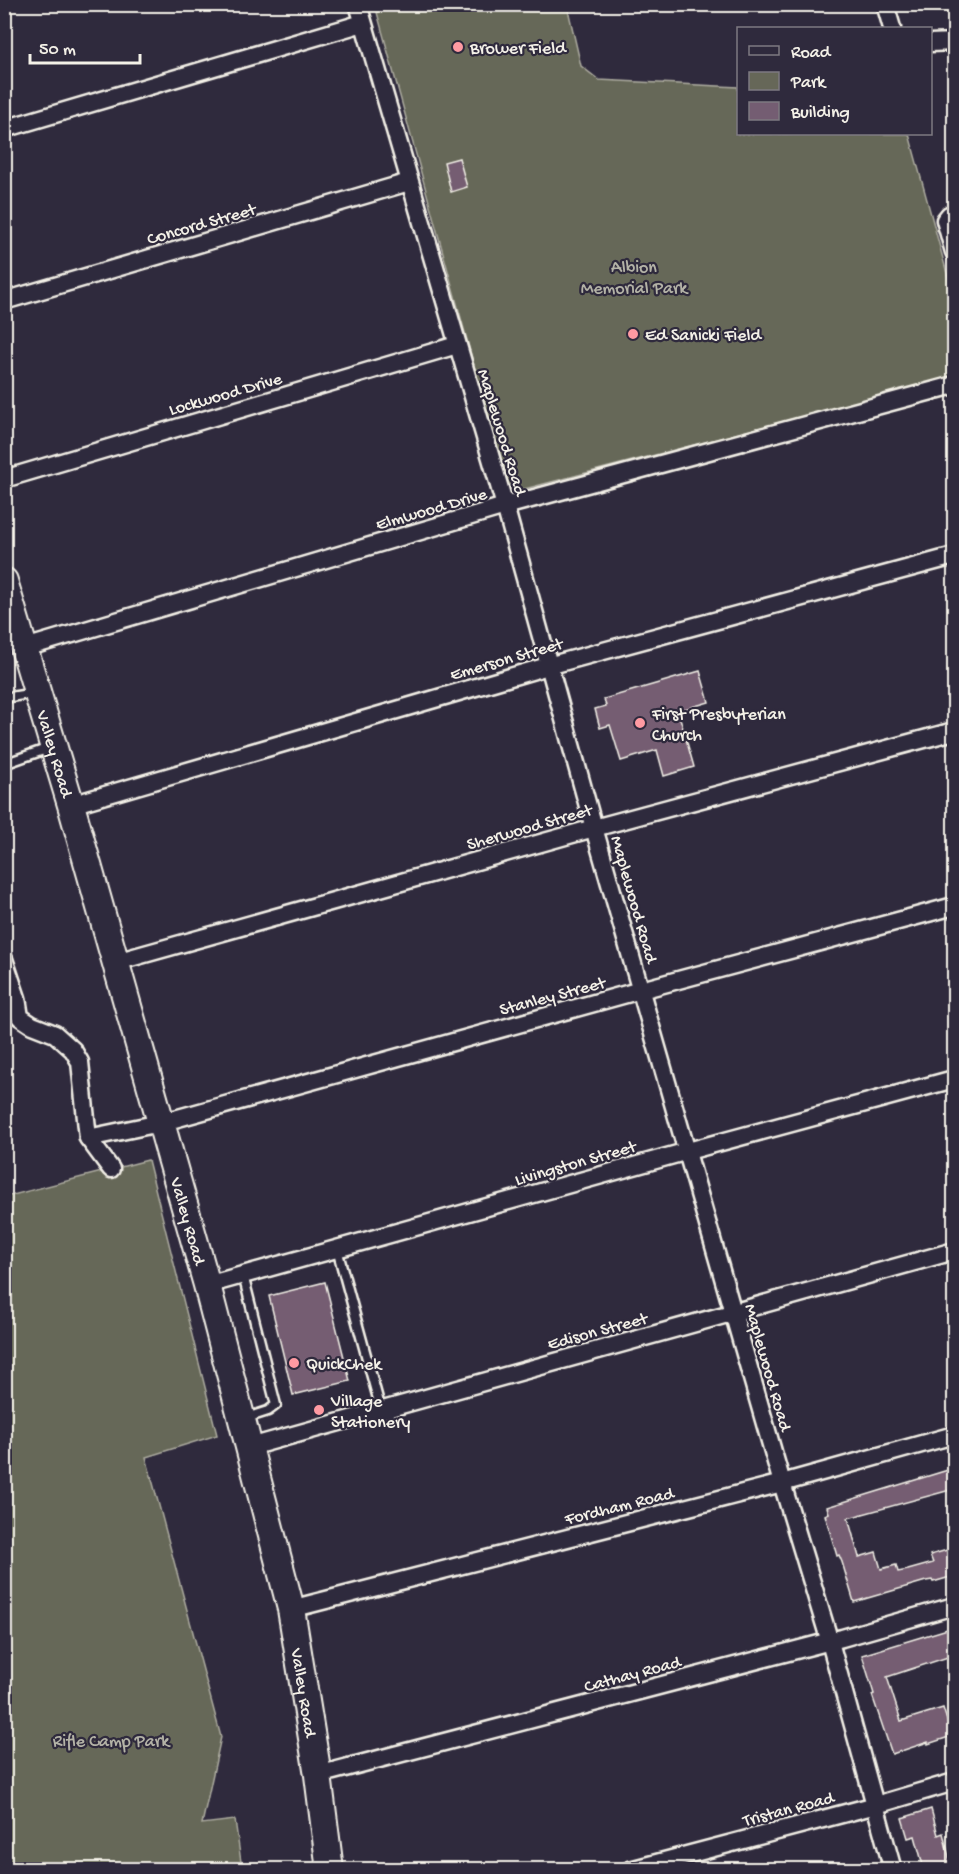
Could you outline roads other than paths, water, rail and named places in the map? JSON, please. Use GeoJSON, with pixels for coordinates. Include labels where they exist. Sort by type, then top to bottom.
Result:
{"type":"FeatureCollection","features":[{"type":"Feature","properties":{"kind":"main road","name":"Valley Road"},"geometry":{"type":"LineString","coordinates":[[5,583],[116,962],[243,1419],[291,1609],[318,1775],[330,1869]]}},
{"type":"Feature","properties":{"kind":"street","name":"Maplewood Road"},"geometry":{"type":"LineString","coordinates":[[358,4],[505,506],[594,828],[782,1484],[830,1641],[893,1869]]}},
{"type":"Feature","properties":{"kind":"street"},"geometry":{"type":"LineString","coordinates":[[885,4],[892,27]]}},
{"type":"Feature","properties":{"kind":"street"},"geometry":{"type":"LineString","coordinates":[[4,129],[363,23]]}},
{"type":"Feature","properties":{"kind":"street"},"geometry":{"type":"LineString","coordinates":[[932,43],[954,42]]}},
{"type":"Feature","properties":{"kind":"street","name":"Concord Street"},"geometry":{"type":"LineString","coordinates":[[4,301],[409,182]]}},
{"type":"Feature","properties":{"kind":"street"},"geometry":{"type":"LineString","coordinates":[[952,214],[945,220],[954,252]]}},
{"type":"Feature","properties":{"kind":"street","name":"Lockwood Drive"},"geometry":{"type":"LineString","coordinates":[[4,479],[457,345]]}},
{"type":"Feature","properties":{"kind":"street","name":"Elmwood Drive"},"geometry":{"type":"LineString","coordinates":[[25,648],[505,506],[954,385]]}},
{"type":"Feature","properties":{"kind":"street","name":"Emerson Street"},"geometry":{"type":"LineString","coordinates":[[71,806],[548,666],[954,556]]}},
{"type":"Feature","properties":{"kind":"street","name":"Sherwood Street"},"geometry":{"type":"LineString","coordinates":[[116,962],[594,828],[954,731]]}},
{"type":"Feature","properties":{"kind":"street","name":"Stanley Street"},"geometry":{"type":"LineString","coordinates":[[88,1138],[160,1123],[954,906]]}},
{"type":"Feature","properties":{"kind":"street"},"geometry":{"type":"LineString","coordinates":[[4,959],[17,998],[20,1017],[32,1025],[55,1034],[73,1050],[80,1062],[88,1138],[111,1169]]}},
{"type":"Feature","properties":{"kind":"street","name":"Livingston Street"},"geometry":{"type":"LineString","coordinates":[[207,1285],[954,1079]]}},
{"type":"Feature","properties":{"kind":"street","name":"Edison Street"},"geometry":{"type":"LineString","coordinates":[[250,1447],[954,1251]]}},
{"type":"Feature","properties":{"kind":"street","name":"Fordham Road"},"geometry":{"type":"LineString","coordinates":[[291,1609],[782,1484],[954,1435]]}},
{"type":"Feature","properties":{"kind":"street","name":"Cathay Road"},"geometry":{"type":"LineString","coordinates":[[318,1775],[830,1641],[954,1606]]}},
{"type":"Feature","properties":{"kind":"street","name":"Tristan Road"},"geometry":{"type":"LineString","coordinates":[[630,1869],[876,1805],[954,1782]]}},
{"type":"Feature","properties":{"kind":"lane"},"geometry":{"type":"LineString","coordinates":[[4,698],[38,691]]}},
{"type":"Feature","properties":{"kind":"lane"},"geometry":{"type":"LineString","coordinates":[[4,764],[54,746]]}},
{"type":"Feature","properties":{"kind":"lane"},"geometry":{"type":"LineString","coordinates":[[337,1249],[381,1410]]}},
{"type":"Feature","properties":{"kind":"lane"},"geometry":{"type":"LineString","coordinates":[[243,1275],[276,1405],[268,1412],[243,1419]]}},
{"type":"Feature","properties":{"kind":"place","name":"Brower Field"},"geometry":{"type":"Point","coordinates":[458,47]}},
{"type":"Feature","properties":{"kind":"place","name":"Ed Sanicki Field"},"geometry":{"type":"Point","coordinates":[633,334]}},
{"type":"Feature","properties":{"kind":"place","name":"First Presbyterian Church"},"geometry":{"type":"Point","coordinates":[640,723]}},
{"type":"Feature","properties":{"kind":"place","name":"QuickChek"},"geometry":{"type":"Point","coordinates":[294,1363]}},
{"type":"Feature","properties":{"kind":"place","name":"Village Stationery"},"geometry":{"type":"Point","coordinates":[319,1410]}},
{"type":"Feature","properties":{"kind":"park label","name":"Albion Memorial Park"},"geometry":{"type":"Point","coordinates":[634,276]}},
{"type":"Feature","properties":{"kind":"park label","name":"Rifle Camp Park"},"geometry":{"type":"Point","coordinates":[111,1740]}}]}
